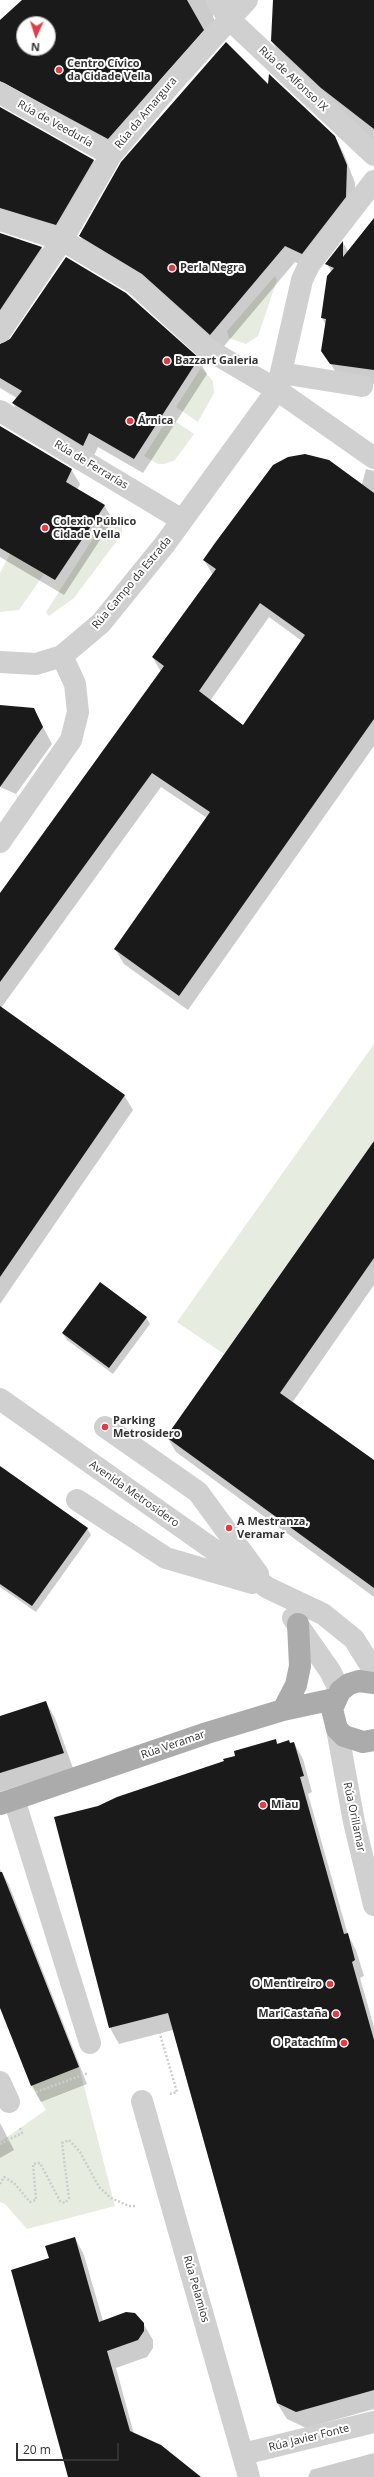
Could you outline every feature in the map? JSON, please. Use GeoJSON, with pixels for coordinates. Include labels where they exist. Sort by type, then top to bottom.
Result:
{"type":"FeatureCollection","features":[{"type":"Feature","properties":{"kind":"main road"},"geometry":{"type":"LineString","coordinates":[[283,1710],[296,1686],[300,1666],[298,1624]]}},
{"type":"Feature","properties":{"kind":"main road","name":"Rúa Veramar"},"geometry":{"type":"LineString","coordinates":[[7,1802],[207,1733],[337,1695],[349,1684],[359,1681],[374,1683]]}},
{"type":"Feature","properties":{"kind":"main road"},"geometry":{"type":"LineString","coordinates":[[337,1695],[332,1709],[337,1729],[353,1741],[363,1742],[374,1740]]}},
{"type":"Feature","properties":{"kind":"street","name":"Rúa de Alfonso IX"},"geometry":{"type":"LineString","coordinates":[[216,0],[229,19],[374,155]]}},
{"type":"Feature","properties":{"kind":"street","name":"Rúa da Amargura"},"geometry":{"type":"LineString","coordinates":[[0,332],[62,240],[111,155],[247,0]]}},
{"type":"Feature","properties":{"kind":"street","name":"Rúa de Veeduría"},"geometry":{"type":"LineString","coordinates":[[0,94],[111,155]]}},
{"type":"Feature","properties":{"kind":"street"},"geometry":{"type":"LineString","coordinates":[[279,382],[302,280],[310,265],[374,181]]}},
{"type":"Feature","properties":{"kind":"street"},"geometry":{"type":"LineString","coordinates":[[0,220],[62,240],[134,283],[204,347],[279,382],[374,458]]}},
{"type":"Feature","properties":{"kind":"street"},"geometry":{"type":"LineString","coordinates":[[279,382],[362,386]]}},
{"type":"Feature","properties":{"kind":"street","name":"Rúa Campo da Estrada"},"geometry":{"type":"LineString","coordinates":[[62,656],[101,623],[182,520],[279,382]]}},
{"type":"Feature","properties":{"kind":"street","name":"Rúa de Ferrarías"},"geometry":{"type":"LineString","coordinates":[[0,411],[182,520]]}},
{"type":"Feature","properties":{"kind":"street"},"geometry":{"type":"LineString","coordinates":[[0,662],[36,664],[62,656],[75,684],[78,712],[71,740],[0,842]]}},
{"type":"Feature","properties":{"kind":"street","name":"Avenida Metrosidero"},"geometry":{"type":"LineString","coordinates":[[0,1399],[268,1588],[322,1614],[354,1639],[374,1671]]}},
{"type":"Feature","properties":{"kind":"street"},"geometry":{"type":"LineString","coordinates":[[105,1427],[198,1492],[268,1588]]}},
{"type":"Feature","properties":{"kind":"street"},"geometry":{"type":"LineString","coordinates":[[77,1500],[166,1558],[268,1588]]}},
{"type":"Feature","properties":{"kind":"street","name":"Avenida Metrosidero"},"geometry":{"type":"LineString","coordinates":[[268,1588],[298,1624],[330,1671],[337,1695]]}},
{"type":"Feature","properties":{"kind":"street","name":"Rúa Orillamar"},"geometry":{"type":"LineString","coordinates":[[337,1729],[354,1822],[374,1905]]}},
{"type":"Feature","properties":{"kind":"street","name":"Rúa Veramar"},"geometry":{"type":"LineString","coordinates":[[7,1802],[90,2043]]}},
{"type":"Feature","properties":{"kind":"street"},"geometry":{"type":"LineString","coordinates":[[0,2082],[9,2102]]}},
{"type":"Feature","properties":{"kind":"street","name":"Rúa Pelamios"},"geometry":{"type":"LineString","coordinates":[[142,2101],[249,2477]]}},
{"type":"Feature","properties":{"kind":"street","name":"Rúa Javier Fonte"},"geometry":{"type":"LineString","coordinates":[[243,2454],[374,2422]]}},
{"type":"Feature","properties":{"kind":"path"},"geometry":{"type":"LineString","coordinates":[[9,2102],[99,2069],[90,2043],[157,2024],[177,2092],[142,2101]]}},
{"type":"Feature","properties":{"kind":"path"},"geometry":{"type":"LineString","coordinates":[[0,2184],[4,2178],[14,2183],[30,2202],[36,2200],[33,2164],[40,2163],[60,2201],[65,2202],[69,2198],[62,2143],[69,2140],[80,2152],[103,2190],[111,2198],[129,2206],[135,2206]]}},
{"type":"Feature","properties":{"kind":"shaded area"},"geometry":{"type":"Polygon","coordinates":[[[275,276],[277,280],[258,336],[246,344],[229,338],[227,331],[275,276]]]}},
{"type":"Feature","properties":{"kind":"shaded area"},"geometry":{"type":"Polygon","coordinates":[[[201,368],[213,381],[214,393],[198,422],[176,407],[201,368]]]}},
{"type":"Feature","properties":{"kind":"shaded area"},"geometry":{"type":"Polygon","coordinates":[[[169,417],[194,434],[175,460],[165,464],[158,464],[144,456],[169,417]]]}},
{"type":"Feature","properties":{"kind":"shaded area"},"geometry":{"type":"Polygon","coordinates":[[[108,515],[122,527],[122,534],[74,598],[49,616],[46,612],[108,515]]]}},
{"type":"Feature","properties":{"kind":"shaded area"},"geometry":{"type":"Polygon","coordinates":[[[10,554],[44,574],[19,610],[0,612],[0,573],[10,554]]]}},
{"type":"Feature","properties":{"kind":"shaded area"},"geometry":{"type":"Polygon","coordinates":[[[374,1044],[374,1141],[224,1354],[177,1322],[374,1044]]]}},
{"type":"Feature","properties":{"kind":"shaded area"},"geometry":{"type":"Polygon","coordinates":[[[79,2067],[115,2206],[27,2229],[5,2204],[0,2202],[0,2142],[46,2110],[31,2086],[79,2067]]]}},
{"type":"Feature","properties":{"kind":"building"},"geometry":{"type":"Polygon","coordinates":[[[22,0],[187,0],[204,30],[108,139],[0,81],[0,20],[22,0]]]}},
{"type":"Feature","properties":{"kind":"building"},"geometry":{"type":"Polygon","coordinates":[[[273,0],[374,0],[374,129],[321,88],[271,41],[273,0]]]}},
{"type":"Feature","properties":{"kind":"building"},"geometry":{"type":"Polygon","coordinates":[[[226,42],[268,84],[269,74],[335,136],[347,165],[346,197],[302,254],[285,246],[210,335],[142,274],[79,236],[121,162],[226,42]]]}},
{"type":"Feature","properties":{"kind":"building"},"geometry":{"type":"Polygon","coordinates":[[[0,107],[94,160],[56,225],[0,208],[0,107]]]}},
{"type":"Feature","properties":{"kind":"building"},"geometry":{"type":"Polygon","coordinates":[[[374,218],[374,370],[330,364],[321,351],[326,319],[321,318],[327,276],[334,268],[325,264],[343,241],[343,257],[374,218]]]}},
{"type":"Feature","properties":{"kind":"building"},"geometry":{"type":"Polygon","coordinates":[[[0,233],[42,247],[0,310],[0,233]]]}},
{"type":"Feature","properties":{"kind":"building"},"geometry":{"type":"Polygon","coordinates":[[[66,257],[126,293],[199,358],[134,459],[89,433],[83,446],[12,403],[22,391],[0,378],[0,344],[10,339],[66,257]]]}},
{"type":"Feature","properties":{"kind":"building","name":"Colexio Público Cidade Vella"},"geometry":{"type":"Polygon","coordinates":[[[0,426],[72,469],[66,482],[105,505],[55,580],[0,548],[0,426]]]}},
{"type":"Feature","properties":{"kind":"building"},"geometry":{"type":"Polygon","coordinates":[[[305,454],[329,460],[374,493],[374,719],[179,996],[114,949],[210,812],[152,773],[0,982],[0,893],[164,666],[152,657],[216,569],[203,560],[273,465],[288,457],[305,454]],[[260,603],[199,691],[243,725],[305,635],[260,603]]]}},
{"type":"Feature","properties":{"kind":"building"},"geometry":{"type":"Polygon","coordinates":[[[0,705],[34,708],[43,727],[0,787],[0,705]]]}},
{"type":"Feature","properties":{"kind":"building"},"geometry":{"type":"Polygon","coordinates":[[[0,1006],[125,1095],[0,1277],[0,1006]]]}},
{"type":"Feature","properties":{"kind":"building"},"geometry":{"type":"Polygon","coordinates":[[[374,1141],[374,1258],[280,1393],[374,1460],[374,1588],[166,1437],[374,1141]]]}},
{"type":"Feature","properties":{"kind":"building"},"geometry":{"type":"Polygon","coordinates":[[[100,1282],[147,1317],[109,1368],[62,1333],[100,1282]]]}},
{"type":"Feature","properties":{"kind":"building"},"geometry":{"type":"Polygon","coordinates":[[[0,1466],[88,1528],[32,1606],[0,1584],[0,1466]]]}},
{"type":"Feature","properties":{"kind":"building"},"geometry":{"type":"Polygon","coordinates":[[[46,1701],[64,1753],[0,1773],[0,1716],[46,1701]]]}},
{"type":"Feature","properties":{"kind":"building"},"geometry":{"type":"Polygon","coordinates":[[[276,1739],[277,1744],[289,1740],[290,1743],[294,1742],[304,1776],[300,1777],[344,1934],[348,1933],[355,1960],[352,1962],[374,2040],[374,2390],[296,2412],[277,2403],[168,2013],[109,2028],[54,1817],[98,1806],[117,1797],[224,1761],[223,1759],[235,1756],[234,1751],[276,1739]]]}},
{"type":"Feature","properties":{"kind":"building"},"geometry":{"type":"Polygon","coordinates":[[[0,1872],[2,1872],[79,2067],[31,2086],[0,2008],[0,1872]]]}},
{"type":"Feature","properties":{"kind":"building"},"geometry":{"type":"Polygon","coordinates":[[[75,2237],[99,2322],[126,2312],[135,2313],[144,2323],[144,2331],[138,2340],[107,2351],[130,2431],[161,2445],[201,2477],[68,2477],[11,2270],[49,2258],[45,2246],[75,2237]]]}},
{"type":"Feature","properties":{"kind":"place","name":"Centro Cívico da Cidade Vella"},"geometry":{"type":"Point","coordinates":[59,70]}},
{"type":"Feature","properties":{"kind":"place","name":"Perla Negra"},"geometry":{"type":"Point","coordinates":[172,268]}},
{"type":"Feature","properties":{"kind":"place","name":"Bazzart Galeria"},"geometry":{"type":"Point","coordinates":[167,361]}},
{"type":"Feature","properties":{"kind":"place","name":"Árnica"},"geometry":{"type":"Point","coordinates":[130,421]}},
{"type":"Feature","properties":{"kind":"place","name":"Colexio Público Cidade Vella"},"geometry":{"type":"Point","coordinates":[45,528]}},
{"type":"Feature","properties":{"kind":"place","name":"Parking Metrosidero"},"geometry":{"type":"Point","coordinates":[105,1427]}},
{"type":"Feature","properties":{"kind":"place","name":"A Mestranza, Veramar"},"geometry":{"type":"Point","coordinates":[229,1528]}},
{"type":"Feature","properties":{"kind":"place","name":"Miau"},"geometry":{"type":"Point","coordinates":[263,1805]}},
{"type":"Feature","properties":{"kind":"place","name":"O Mentireiro"},"geometry":{"type":"Point","coordinates":[330,1984]}},
{"type":"Feature","properties":{"kind":"place","name":"MariCastaña"},"geometry":{"type":"Point","coordinates":[336,2014]}},
{"type":"Feature","properties":{"kind":"place","name":"O Patachím"},"geometry":{"type":"Point","coordinates":[344,2043]}}]}
